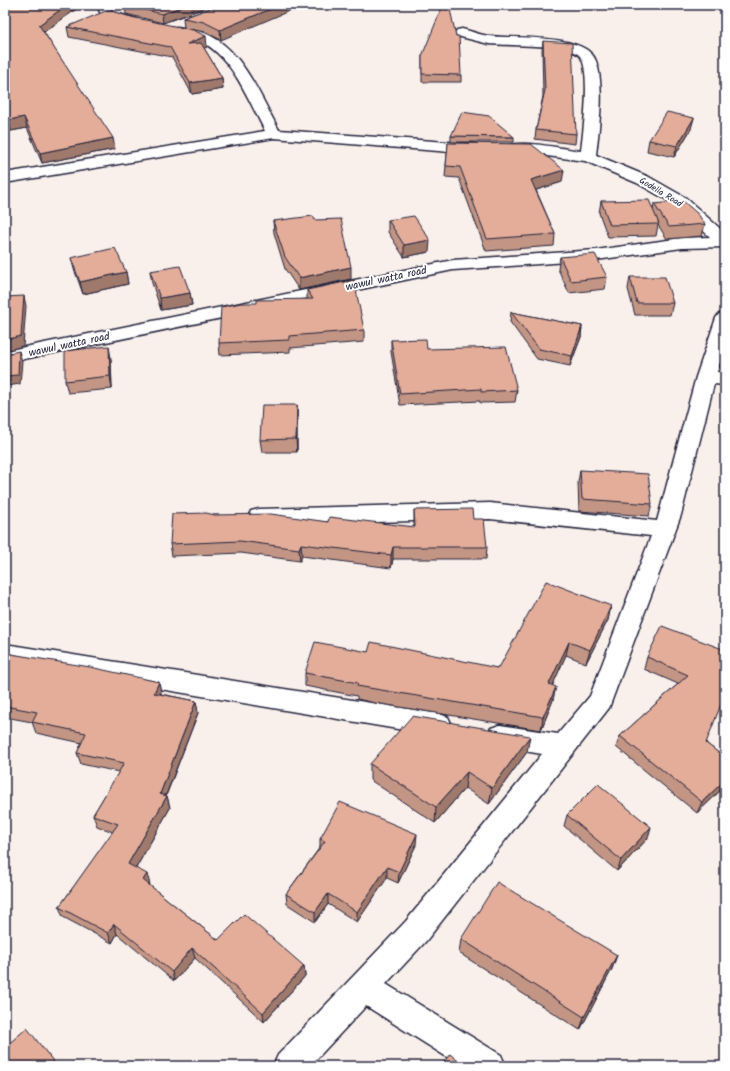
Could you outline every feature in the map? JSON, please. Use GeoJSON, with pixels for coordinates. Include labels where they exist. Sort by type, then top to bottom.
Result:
{"type":"FeatureCollection","features":[{"type":"Feature","properties":{"kind":"street"},"geometry":{"type":"LineString","coordinates":[[103,5],[107,14],[146,25]]}},
{"type":"Feature","properties":{"kind":"street"},"geometry":{"type":"LineString","coordinates":[[187,21],[166,28],[199,36],[214,44],[238,68],[274,134]]}},
{"type":"Feature","properties":{"kind":"street"},"geometry":{"type":"LineString","coordinates":[[462,33],[488,40],[572,46],[586,53],[593,67],[593,123],[588,158]]}},
{"type":"Feature","properties":{"kind":"street","name":"Godella Road"},"geometry":{"type":"LineString","coordinates":[[5,178],[274,134],[461,148],[532,149],[588,158],[643,180],[680,201],[725,242]]}},
{"type":"Feature","properties":{"kind":"street","name":"wawul watta road"},"geometry":{"type":"LineString","coordinates":[[5,357],[453,265],[596,255],[682,243],[725,242]]}},
{"type":"Feature","properties":{"kind":"street"},"geometry":{"type":"LineString","coordinates":[[289,1066],[416,931],[600,701],[665,530],[716,378],[725,318]]}},
{"type":"Feature","properties":{"kind":"street"},"geometry":{"type":"LineString","coordinates":[[241,518],[490,511],[665,530]]}},
{"type":"Feature","properties":{"kind":"street"},"geometry":{"type":"LineString","coordinates":[[6,653],[564,746]]}},
{"type":"Feature","properties":{"kind":"street"},"geometry":{"type":"LineString","coordinates":[[363,987],[490,1066]]}},
{"type":"Feature","properties":{"kind":"building"},"geometry":{"type":"Polygon","coordinates":[[[5,5],[67,5],[39,25],[113,138],[40,153],[24,117],[9,120],[7,24],[5,24],[5,5]]]}},
{"type":"Feature","properties":{"kind":"building"},"geometry":{"type":"Polygon","coordinates":[[[127,5],[186,5],[162,14],[127,5]]]}},
{"type":"Feature","properties":{"kind":"building"},"geometry":{"type":"Polygon","coordinates":[[[219,5],[280,5],[220,30],[204,22],[183,18],[219,5]]]}},
{"type":"Feature","properties":{"kind":"building"},"geometry":{"type":"Polygon","coordinates":[[[443,5],[449,5],[456,36],[459,36],[461,75],[422,74],[422,56],[443,5]]]}},
{"type":"Feature","properties":{"kind":"building"},"geometry":{"type":"Polygon","coordinates":[[[108,10],[131,17],[193,30],[206,36],[187,44],[201,43],[222,78],[190,83],[170,47],[67,27],[108,10]]]}},
{"type":"Feature","properties":{"kind":"building"},"geometry":{"type":"Polygon","coordinates":[[[543,41],[572,43],[576,134],[536,130],[545,90],[543,41]]]}},
{"type":"Feature","properties":{"kind":"building"},"geometry":{"type":"Polygon","coordinates":[[[462,112],[489,116],[514,137],[451,136],[462,112]]]}},
{"type":"Feature","properties":{"kind":"building"},"geometry":{"type":"Polygon","coordinates":[[[667,112],[694,118],[677,146],[649,140],[667,112]]]}},
{"type":"Feature","properties":{"kind":"building"},"geometry":{"type":"Polygon","coordinates":[[[448,143],[531,144],[564,170],[531,180],[555,234],[487,239],[460,167],[446,166],[448,143]]]}},
{"type":"Feature","properties":{"kind":"building"},"geometry":{"type":"Polygon","coordinates":[[[649,200],[659,224],[610,225],[601,201],[649,200]]]}},
{"type":"Feature","properties":{"kind":"building"},"geometry":{"type":"Polygon","coordinates":[[[683,201],[698,214],[705,224],[669,227],[654,204],[683,201]]]}},
{"type":"Feature","properties":{"kind":"building"},"geometry":{"type":"Polygon","coordinates":[[[313,216],[315,220],[341,219],[351,267],[299,278],[285,257],[273,221],[313,216]]]}},
{"type":"Feature","properties":{"kind":"building"},"geometry":{"type":"Polygon","coordinates":[[[414,216],[430,240],[404,245],[388,220],[414,216]]]}},
{"type":"Feature","properties":{"kind":"building"},"geometry":{"type":"Polygon","coordinates":[[[115,248],[126,272],[80,282],[71,258],[115,248]]]}},
{"type":"Feature","properties":{"kind":"building"},"geometry":{"type":"Polygon","coordinates":[[[595,254],[607,277],[571,281],[560,257],[595,254]]]}},
{"type":"Feature","properties":{"kind":"building"},"geometry":{"type":"Polygon","coordinates":[[[180,266],[190,293],[160,298],[150,271],[180,266]]]}},
{"type":"Feature","properties":{"kind":"building"},"geometry":{"type":"Polygon","coordinates":[[[630,277],[665,277],[673,303],[637,303],[630,277]]]}},
{"type":"Feature","properties":{"kind":"building"},"geometry":{"type":"Polygon","coordinates":[[[354,280],[364,330],[289,336],[289,340],[219,343],[221,307],[241,303],[257,303],[257,300],[313,299],[307,290],[354,280]]]}},
{"type":"Feature","properties":{"kind":"building"},"geometry":{"type":"Polygon","coordinates":[[[24,296],[21,336],[5,340],[5,297],[24,296]]]}},
{"type":"Feature","properties":{"kind":"building"},"geometry":{"type":"Polygon","coordinates":[[[511,312],[582,326],[572,356],[539,349],[511,312]]]}},
{"type":"Feature","properties":{"kind":"building"},"geometry":{"type":"Polygon","coordinates":[[[426,339],[427,349],[506,347],[517,390],[481,392],[481,389],[400,394],[391,340],[426,339]]]}},
{"type":"Feature","properties":{"kind":"building"},"geometry":{"type":"Polygon","coordinates":[[[109,346],[110,376],[65,381],[65,351],[109,346]]]}},
{"type":"Feature","properties":{"kind":"building"},"geometry":{"type":"Polygon","coordinates":[[[19,351],[18,375],[5,376],[5,354],[19,351]]]}},
{"type":"Feature","properties":{"kind":"building"},"geometry":{"type":"Polygon","coordinates":[[[262,405],[297,405],[296,439],[260,440],[262,405]]]}},
{"type":"Feature","properties":{"kind":"building"},"geometry":{"type":"Polygon","coordinates":[[[580,470],[648,474],[652,504],[582,499],[580,470]]]}},
{"type":"Feature","properties":{"kind":"building"},"geometry":{"type":"Polygon","coordinates":[[[472,509],[473,519],[484,519],[487,547],[393,547],[391,555],[301,544],[299,549],[240,541],[170,544],[172,514],[271,514],[328,522],[329,517],[415,527],[414,510],[472,509]]]}},
{"type":"Feature","properties":{"kind":"building"},"geometry":{"type":"Polygon","coordinates":[[[546,581],[611,606],[590,650],[569,642],[549,684],[556,687],[543,717],[357,686],[358,683],[305,673],[315,642],[368,652],[371,642],[497,668],[500,666],[546,581]]]}},
{"type":"Feature","properties":{"kind":"building"},"geometry":{"type":"Polygon","coordinates":[[[662,626],[725,650],[725,694],[706,743],[725,758],[725,780],[702,802],[620,736],[688,675],[647,657],[662,626]]]}},
{"type":"Feature","properties":{"kind":"building"},"geometry":{"type":"Polygon","coordinates":[[[5,653],[90,667],[159,682],[154,693],[196,701],[160,794],[167,796],[128,864],[147,874],[143,880],[218,940],[244,914],[304,966],[263,1013],[192,948],[172,972],[114,924],[108,933],[59,907],[118,824],[93,815],[124,763],[77,753],[86,733],[32,722],[37,712],[5,706],[5,653]]]}},
{"type":"Feature","properties":{"kind":"building"},"geometry":{"type":"Polygon","coordinates":[[[412,716],[530,736],[492,788],[467,772],[436,807],[370,764],[412,716]]]}},
{"type":"Feature","properties":{"kind":"building"},"geometry":{"type":"Polygon","coordinates":[[[598,784],[651,827],[621,860],[567,815],[598,784]]]}},
{"type":"Feature","properties":{"kind":"building"},"geometry":{"type":"Polygon","coordinates":[[[340,802],[417,834],[399,872],[387,867],[357,912],[328,894],[315,912],[286,894],[325,841],[320,839],[340,802]]]}},
{"type":"Feature","properties":{"kind":"building"},"geometry":{"type":"Polygon","coordinates":[[[497,882],[617,955],[584,1017],[461,939],[497,882]]]}},
{"type":"Feature","properties":{"kind":"building"},"geometry":{"type":"Polygon","coordinates":[[[27,1028],[57,1066],[5,1066],[5,1047],[27,1028]]]}},
{"type":"Feature","properties":{"kind":"building"},"geometry":{"type":"Polygon","coordinates":[[[450,1054],[464,1066],[441,1066],[450,1054]]]}}]}
